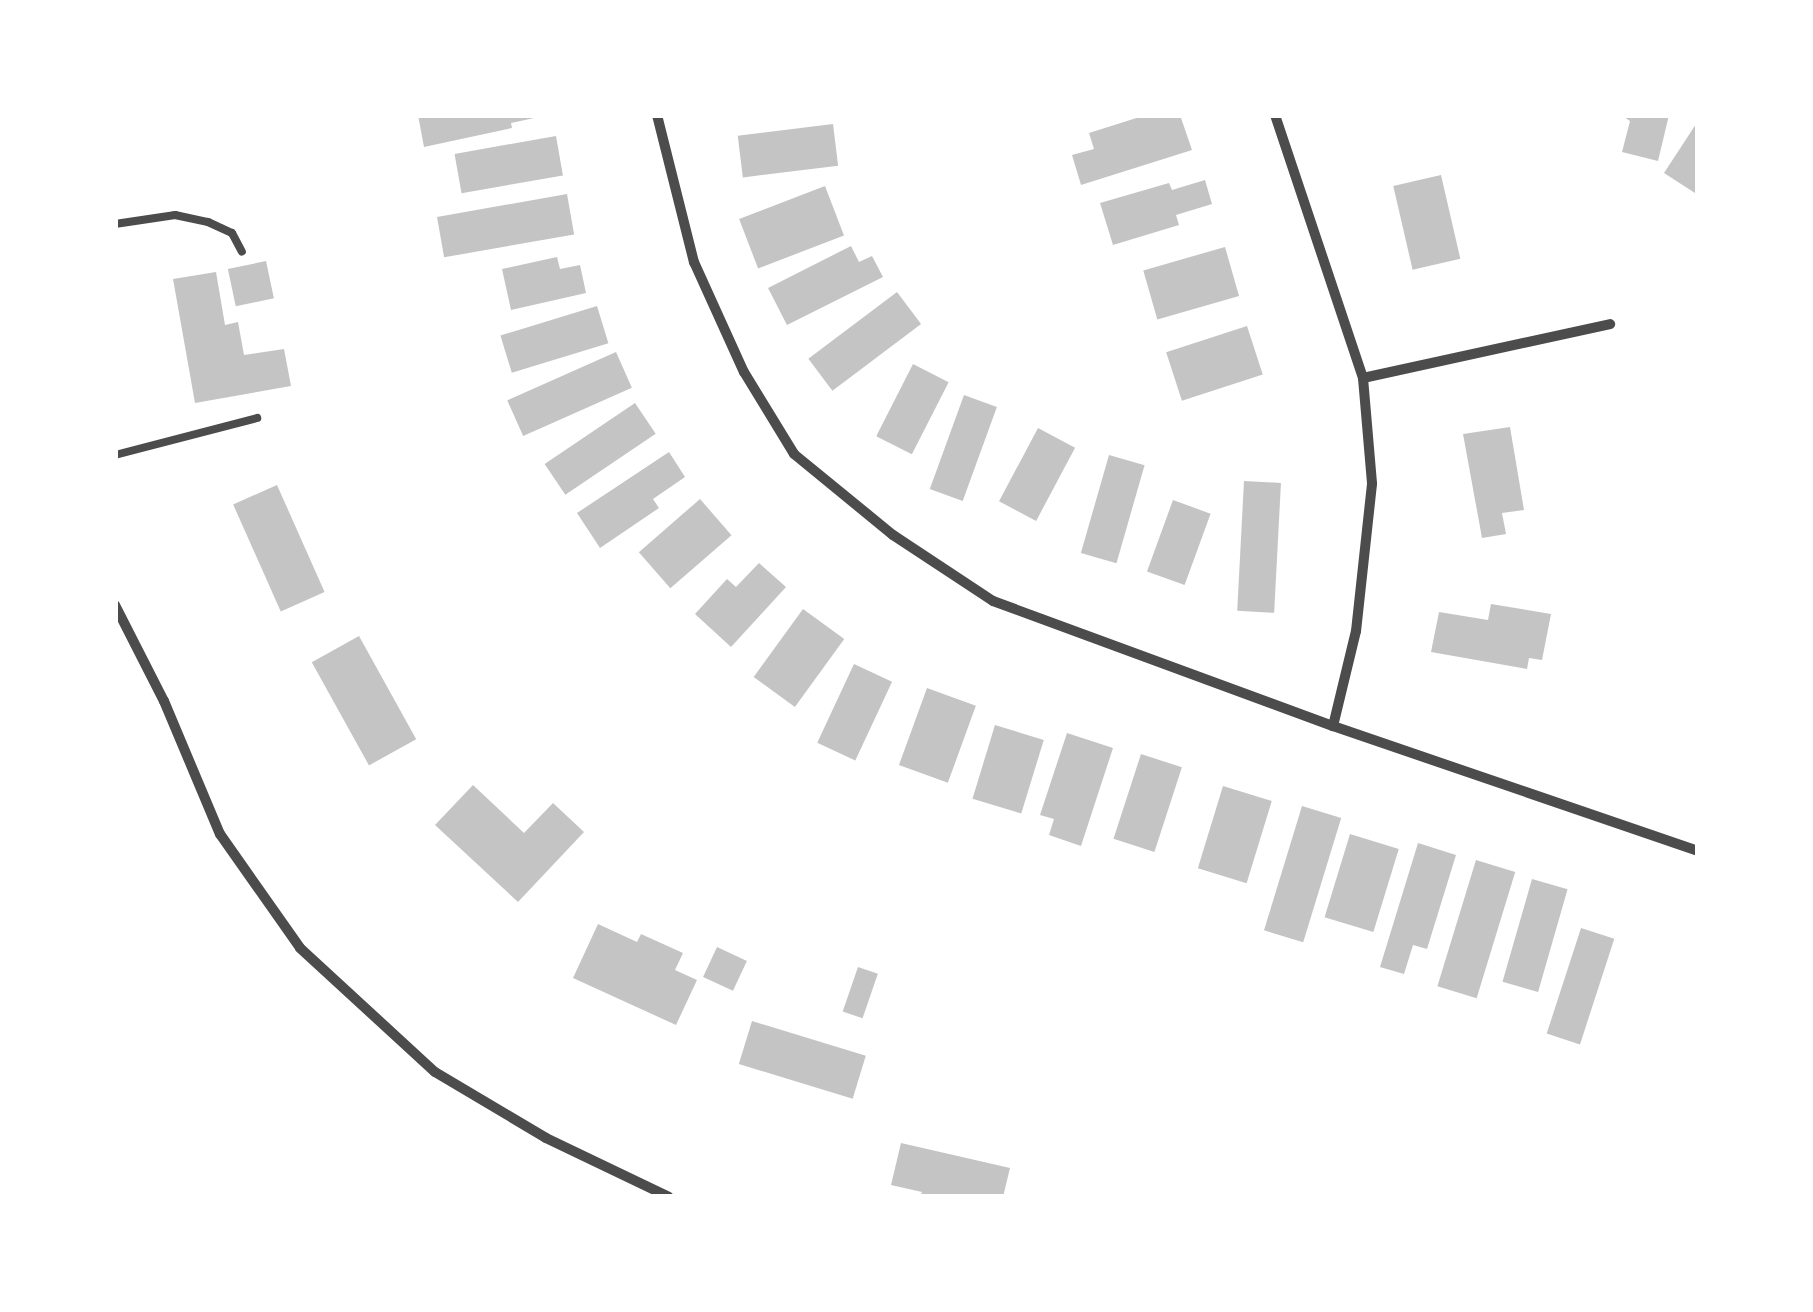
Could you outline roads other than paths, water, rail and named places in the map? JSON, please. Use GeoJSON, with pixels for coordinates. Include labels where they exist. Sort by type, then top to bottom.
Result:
{"type":"FeatureCollection","features":[{"type":"Feature","properties":{"kind":"street"},"geometry":{"type":"LineString","coordinates":[[657,115],[694,262],[744,372],[794,454],[893,535],[993,602],[1333,726],[1698,851]]}},
{"type":"Feature","properties":{"kind":"street"},"geometry":{"type":"LineString","coordinates":[[1275,115],[1363,378],[1372,484],[1356,631],[1333,726]]}},
{"type":"Feature","properties":{"kind":"street"},"geometry":{"type":"LineString","coordinates":[[1363,378],[1610,324]]}},
{"type":"Feature","properties":{"kind":"street"},"geometry":{"type":"LineString","coordinates":[[115,605],[164,701],[220,834],[300,948],[436,1072],[650,1194],[669,1197]]}},
{"type":"Feature","properties":{"kind":"lane"},"geometry":{"type":"LineString","coordinates":[[115,224],[175,216],[208,222],[232,233],[242,252]]}},
{"type":"Feature","properties":{"kind":"lane"},"geometry":{"type":"LineString","coordinates":[[115,455],[258,418]]}}]}
